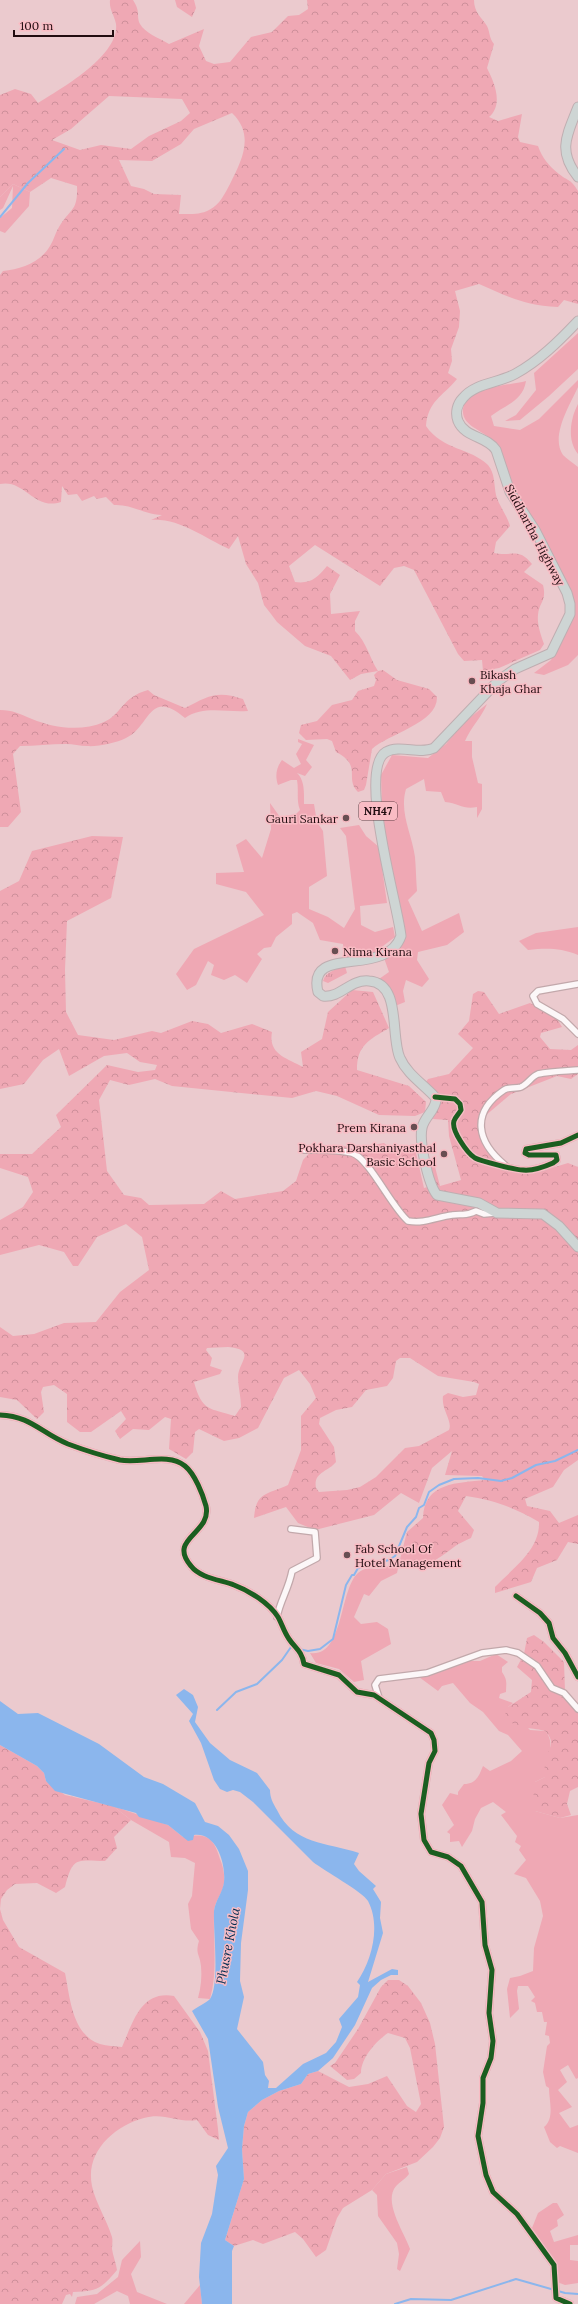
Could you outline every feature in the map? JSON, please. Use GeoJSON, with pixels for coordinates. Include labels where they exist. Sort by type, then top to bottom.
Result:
{"type":"FeatureCollection","features":[{"type":"Feature","properties":{"kind":"highway"},"geometry":{"type":"LineString","coordinates":[[578,108],[568,132],[565,148],[568,163],[578,177]]}},
{"type":"Feature","properties":{"kind":"highway","name":"Siddhartha Highway"},"geometry":{"type":"LineString","coordinates":[[435,1096],[410,1073],[400,1058],[392,1005],[385,990],[374,982],[363,981],[350,984],[336,995],[323,996],[318,992],[316,979],[321,970],[329,965],[342,961],[377,959],[397,946],[401,936],[386,865],[376,800],[374,780],[379,760],[391,750],[422,751],[434,748],[498,681],[515,669],[551,653],[570,614],[570,604],[567,593],[535,530],[510,492],[496,450],[492,444],[463,428],[459,422],[457,410],[463,398],[469,392],[514,375],[532,364],[578,322]]}},
{"type":"Feature","properties":{"kind":"highway"},"geometry":{"type":"LineString","coordinates":[[435,1096],[436,1104],[424,1123],[422,1138],[433,1188],[440,1196],[479,1203],[497,1213],[543,1214],[559,1226],[578,1247]]}},
{"type":"Feature","properties":{"kind":"street"},"geometry":{"type":"LineString","coordinates":[[578,984],[538,991],[533,996],[533,1000],[537,1004],[564,1019],[578,1034]]}},
{"type":"Feature","properties":{"kind":"street"},"geometry":{"type":"LineString","coordinates":[[509,1167],[486,1146],[480,1124],[486,1109],[505,1089],[521,1087],[537,1074],[578,1070]]}},
{"type":"Feature","properties":{"kind":"street"},"geometry":{"type":"LineString","coordinates":[[435,1096],[455,1099],[460,1104],[461,1110],[454,1121],[454,1127],[459,1141],[475,1158],[523,1171],[553,1163],[556,1160],[556,1155],[529,1155],[525,1153],[526,1149],[561,1144],[578,1135]]}},
{"type":"Feature","properties":{"kind":"street"},"geometry":{"type":"LineString","coordinates":[[304,1150],[337,1150],[354,1154],[378,1182],[400,1215],[408,1221],[430,1221],[451,1215],[465,1216],[476,1211],[484,1214],[497,1213]]}},
{"type":"Feature","properties":{"kind":"street"},"geometry":{"type":"LineString","coordinates":[[0,1415],[15,1415],[68,1444],[122,1460],[167,1460],[185,1466],[191,1473],[206,1506],[206,1519],[204,1525],[187,1540],[185,1548],[186,1558],[191,1567],[200,1573],[247,1592],[271,1608],[290,1640],[299,1648],[303,1656],[304,1664],[339,1675],[357,1692],[374,1696],[431,1733],[434,1740],[435,1752],[429,1763],[421,1814],[424,1840],[430,1852],[448,1857],[461,1866],[479,1895],[484,1910],[485,1945],[492,1970],[489,2014],[492,2047],[491,2058],[483,2078],[483,2109],[477,2131],[486,2175],[495,2195],[517,2214],[536,2242],[550,2257],[556,2273],[556,2298],[570,2304]]}},
{"type":"Feature","properties":{"kind":"street"},"geometry":{"type":"LineString","coordinates":[[277,1617],[279,1607],[289,1586],[292,1571],[317,1558],[315,1532],[291,1529]]}},
{"type":"Feature","properties":{"kind":"street"},"geometry":{"type":"LineString","coordinates":[[516,1596],[540,1613],[548,1623],[553,1638],[565,1653],[578,1677]]}},
{"type":"Feature","properties":{"kind":"street"},"geometry":{"type":"LineString","coordinates":[[383,1701],[377,1696],[375,1687],[379,1678],[427,1673],[482,1653],[506,1650],[518,1654],[537,1666],[552,1688],[564,1693],[578,1709]]}},
{"type":"Feature","properties":{"kind":"green space"},"geometry":{"type":"Polygon","coordinates":[[[110,0],[133,0],[138,11],[139,21],[142,27],[149,33],[169,44],[204,29],[199,46],[206,61],[214,64],[230,62],[251,37],[272,32],[288,16],[299,15],[308,9],[307,0],[474,0],[477,11],[487,26],[491,40],[494,44],[487,68],[495,86],[497,99],[494,112],[489,117],[498,121],[522,114],[518,137],[520,142],[538,146],[549,165],[571,182],[578,191],[578,304],[564,300],[558,307],[535,304],[517,300],[479,284],[455,291],[460,311],[459,327],[451,349],[452,361],[448,373],[457,379],[433,405],[427,418],[426,426],[440,440],[481,459],[490,468],[493,475],[497,499],[510,526],[496,542],[494,553],[519,554],[523,556],[532,564],[524,572],[543,585],[544,595],[539,611],[538,622],[544,644],[540,650],[499,668],[483,671],[482,660],[464,661],[458,654],[414,570],[404,566],[394,568],[380,586],[315,545],[289,566],[295,582],[305,582],[310,581],[320,574],[327,566],[340,575],[330,594],[331,614],[360,611],[355,621],[355,631],[365,645],[378,671],[361,674],[350,680],[331,656],[305,646],[277,622],[264,605],[258,583],[246,564],[238,536],[229,549],[182,525],[162,520],[151,520],[162,515],[156,515],[127,506],[114,505],[106,497],[97,499],[94,496],[82,501],[77,494],[68,495],[62,486],[61,502],[52,504],[36,499],[16,486],[0,484],[0,275],[3,271],[17,269],[30,264],[46,252],[59,227],[75,205],[77,186],[51,178],[30,192],[13,184],[0,197],[0,95],[15,89],[31,94],[38,103],[87,70],[109,47],[115,36],[116,24],[110,0]],[[109,96],[71,129],[52,140],[80,150],[101,145],[131,149],[149,136],[181,121],[190,113],[182,99],[109,96]],[[232,113],[194,129],[181,144],[152,161],[119,160],[131,186],[144,189],[154,194],[181,195],[179,214],[205,212],[213,208],[222,198],[230,184],[239,166],[244,148],[245,139],[243,130],[239,121],[232,113]]]}},
{"type":"Feature","properties":{"kind":"green space"},"geometry":{"type":"Polygon","coordinates":[[[175,0],[194,0],[196,8],[192,17],[177,7],[175,0]]]}},
{"type":"Feature","properties":{"kind":"green space"},"geometry":{"type":"Polygon","coordinates":[[[13,184],[30,192],[29,206],[5,233],[0,231],[0,218],[12,208],[13,186],[3,208],[0,210],[0,197],[13,184]]]}},
{"type":"Feature","properties":{"kind":"green space"},"geometry":{"type":"Polygon","coordinates":[[[578,333],[578,369],[520,420],[505,421],[516,415],[536,390],[534,373],[578,333]]]}},
{"type":"Feature","properties":{"kind":"green space"},"geometry":{"type":"Polygon","coordinates":[[[578,380],[578,387],[566,411],[560,430],[559,439],[563,455],[578,467],[578,655],[568,665],[544,675],[534,673],[551,660],[574,616],[521,508],[494,444],[491,439],[466,421],[463,415],[463,409],[466,401],[480,391],[526,381],[521,393],[513,402],[491,416],[494,426],[520,430],[539,419],[578,380]]]}},
{"type":"Feature","properties":{"kind":"green space"},"geometry":{"type":"Polygon","coordinates":[[[578,404],[578,454],[572,443],[571,430],[573,416],[578,404]]]}},
{"type":"Feature","properties":{"kind":"green space"},"geometry":{"type":"Polygon","coordinates":[[[383,670],[397,680],[429,689],[437,697],[435,706],[430,714],[421,721],[372,749],[366,785],[364,790],[358,792],[352,782],[352,772],[349,762],[336,752],[332,741],[327,739],[306,740],[299,733],[301,725],[317,721],[332,705],[352,700],[358,691],[374,686],[376,680],[374,675],[378,671],[383,670]]]}},
{"type":"Feature","properties":{"kind":"green space"},"geometry":{"type":"Polygon","coordinates":[[[148,690],[154,695],[185,708],[200,700],[213,696],[234,696],[243,699],[248,711],[216,710],[192,714],[185,718],[164,706],[151,712],[134,733],[122,740],[112,743],[91,746],[66,744],[20,746],[13,754],[21,812],[8,827],[0,827],[0,710],[20,714],[58,727],[86,727],[110,719],[127,701],[139,693],[148,690]]]}},
{"type":"Feature","properties":{"kind":"green space"},"geometry":{"type":"Polygon","coordinates":[[[487,704],[465,741],[472,741],[472,757],[478,783],[482,784],[482,809],[477,818],[477,807],[468,808],[445,802],[441,792],[426,791],[424,779],[406,789],[404,807],[415,857],[417,891],[408,900],[422,931],[459,913],[464,932],[447,945],[418,952],[417,960],[429,979],[422,987],[406,980],[403,991],[405,1002],[395,1006],[396,1000],[379,979],[389,972],[384,958],[398,952],[405,935],[392,880],[382,808],[381,775],[392,755],[428,758],[446,744],[462,724],[487,704]]]}},
{"type":"Feature","properties":{"kind":"green space"},"geometry":{"type":"Polygon","coordinates":[[[298,739],[314,745],[306,760],[312,767],[305,776],[297,773],[303,783],[304,804],[314,804],[317,822],[323,831],[327,876],[309,887],[309,909],[328,917],[344,928],[355,909],[346,836],[340,828],[359,825],[366,836],[379,847],[387,903],[360,906],[361,925],[375,932],[393,927],[395,937],[367,958],[345,960],[343,944],[320,940],[313,923],[297,912],[292,914],[292,924],[276,937],[271,947],[264,948],[257,954],[262,959],[247,983],[235,975],[224,980],[211,975],[214,965],[208,961],[196,985],[187,990],[176,974],[194,949],[264,915],[246,892],[216,884],[216,873],[244,872],[236,845],[246,839],[262,858],[271,829],[270,803],[280,817],[296,814],[300,810],[297,780],[291,780],[278,785],[276,775],[278,766],[282,760],[294,768],[301,764],[296,754],[302,744],[298,742],[298,739]]]}},
{"type":"Feature","properties":{"kind":"green space"},"geometry":{"type":"Polygon","coordinates":[[[92,836],[123,837],[111,898],[67,921],[65,970],[66,1012],[78,1035],[114,1040],[152,1031],[161,1033],[192,1021],[208,1024],[221,1033],[252,1024],[272,1032],[271,1039],[276,1050],[285,1058],[303,1067],[301,1052],[322,1039],[328,1012],[352,990],[373,992],[389,1028],[370,1040],[362,1049],[359,1055],[357,1070],[409,1086],[426,1102],[425,1112],[415,1116],[379,1115],[337,1096],[316,1091],[292,1098],[172,1086],[155,1079],[129,1085],[110,1080],[99,1100],[107,1171],[124,1195],[141,1198],[149,1205],[204,1204],[221,1191],[235,1199],[283,1191],[296,1181],[303,1160],[317,1145],[345,1146],[360,1152],[373,1145],[384,1143],[393,1150],[414,1144],[424,1188],[431,1186],[429,1164],[434,1163],[440,1186],[461,1180],[449,1136],[448,1120],[433,1119],[436,1103],[425,1084],[428,1079],[449,1074],[473,1048],[458,1034],[469,1021],[473,994],[478,991],[484,992],[499,1014],[530,1003],[556,1017],[562,1027],[541,1033],[540,1037],[550,1049],[571,1050],[578,1045],[578,1074],[571,1079],[557,1076],[511,1094],[478,1122],[485,1147],[510,1171],[532,1174],[568,1163],[578,1167],[578,1460],[564,1470],[553,1487],[525,1499],[527,1506],[550,1511],[559,1523],[578,1515],[578,1544],[568,1542],[557,1560],[537,1568],[531,1582],[495,1593],[495,1587],[530,1550],[538,1532],[539,1522],[504,1505],[466,1496],[458,1511],[474,1530],[471,1538],[458,1544],[428,1564],[415,1565],[400,1559],[407,1532],[423,1518],[425,1506],[429,1497],[444,1487],[464,1482],[485,1480],[482,1476],[445,1475],[452,1451],[432,1468],[419,1503],[401,1493],[374,1515],[315,1530],[298,1523],[286,1507],[254,1518],[257,1503],[260,1499],[268,1493],[288,1485],[301,1450],[301,1416],[316,1398],[310,1384],[299,1370],[284,1378],[258,1428],[239,1438],[224,1441],[199,1429],[195,1432],[193,1452],[186,1459],[169,1449],[171,1419],[165,1417],[149,1430],[133,1429],[120,1439],[115,1431],[126,1419],[121,1411],[91,1432],[80,1432],[67,1422],[67,1394],[54,1385],[43,1387],[41,1392],[44,1412],[37,1419],[17,1400],[0,1397],[0,1327],[13,1336],[34,1334],[64,1323],[96,1322],[120,1292],[149,1270],[142,1237],[126,1224],[97,1237],[78,1266],[73,1266],[64,1252],[39,1245],[0,1255],[0,1220],[23,1207],[33,1192],[28,1177],[0,1168],[0,1154],[32,1154],[61,1127],[56,1115],[107,1065],[138,1072],[155,1070],[157,1065],[140,1062],[127,1053],[104,1056],[69,1076],[59,1049],[43,1060],[24,1084],[0,1089],[0,891],[19,881],[32,851],[92,836]],[[228,1347],[207,1348],[206,1350],[212,1358],[210,1366],[222,1370],[220,1374],[194,1382],[200,1399],[204,1404],[213,1410],[235,1416],[241,1407],[238,1377],[244,1354],[242,1351],[228,1347]],[[400,1358],[396,1361],[393,1378],[387,1386],[366,1390],[352,1407],[336,1410],[320,1418],[319,1424],[334,1447],[336,1462],[319,1475],[316,1488],[319,1492],[347,1490],[360,1487],[376,1477],[405,1448],[419,1446],[449,1430],[450,1427],[444,1406],[443,1396],[448,1393],[463,1397],[476,1395],[479,1384],[438,1376],[410,1358],[400,1358]]]}},
{"type":"Feature","properties":{"kind":"green space"},"geometry":{"type":"Polygon","coordinates":[[[578,927],[578,955],[553,949],[528,950],[519,941],[536,933],[578,927]]]}},
{"type":"Feature","properties":{"kind":"green space"},"geometry":{"type":"Polygon","coordinates":[[[345,966],[347,973],[328,983],[323,981],[329,973],[335,969],[345,966]]]}},
{"type":"Feature","properties":{"kind":"green space"},"geometry":{"type":"Polygon","coordinates":[[[400,1559],[397,1573],[381,1581],[369,1596],[364,1594],[354,1617],[361,1624],[377,1622],[388,1629],[391,1644],[361,1661],[364,1680],[354,1682],[339,1669],[316,1663],[310,1653],[321,1652],[329,1645],[340,1621],[347,1593],[358,1573],[365,1569],[384,1568],[400,1559]]]}},
{"type":"Feature","properties":{"kind":"green space"},"geometry":{"type":"Polygon","coordinates":[[[534,1635],[544,1642],[564,1662],[565,1691],[578,1707],[578,1787],[570,1791],[567,1804],[571,1815],[560,1818],[535,1811],[533,1787],[535,1782],[545,1777],[545,1760],[551,1746],[549,1735],[545,1731],[519,1727],[504,1717],[508,1707],[531,1692],[532,1680],[517,1667],[524,1654],[527,1638],[534,1635]]]}},
{"type":"Feature","properties":{"kind":"green space"},"geometry":{"type":"Polygon","coordinates":[[[496,1654],[508,1662],[502,1667],[502,1672],[506,1682],[506,1692],[500,1694],[499,1698],[513,1703],[508,1707],[530,1730],[545,1731],[550,1741],[550,1752],[545,1777],[535,1782],[535,1811],[560,1818],[578,1815],[578,2078],[576,2079],[568,2065],[560,2070],[567,2082],[558,2090],[572,2107],[559,2113],[570,2128],[578,2125],[578,2153],[560,2146],[557,2148],[550,2142],[544,2127],[549,2119],[551,2109],[549,2088],[546,2086],[543,2072],[547,2046],[550,2043],[549,2036],[545,2035],[547,2022],[544,2022],[542,2012],[537,2012],[535,2003],[531,2001],[535,1997],[528,1986],[518,1986],[517,1991],[519,2009],[510,2018],[507,1989],[510,1978],[533,1971],[534,1948],[543,1916],[540,1901],[526,1878],[514,1874],[526,1860],[519,1850],[521,1846],[515,1842],[517,1836],[501,1815],[506,1812],[493,1802],[481,1808],[475,1819],[472,1831],[462,1847],[459,1841],[450,1842],[450,1834],[447,1832],[454,1825],[442,1805],[450,1793],[458,1795],[458,1792],[464,1784],[474,1781],[483,1766],[490,1771],[511,1761],[522,1751],[508,1735],[499,1731],[483,1712],[470,1703],[453,1683],[442,1686],[438,1691],[419,1677],[467,1661],[480,1661],[496,1654]]]}},
{"type":"Feature","properties":{"kind":"green space"},"geometry":{"type":"Polygon","coordinates":[[[0,1745],[37,1766],[44,1773],[46,1781],[65,1795],[113,1806],[131,1820],[114,1837],[117,1848],[105,1861],[87,1860],[77,1862],[70,1870],[65,1887],[56,1893],[37,1883],[15,1884],[7,1890],[1,1899],[0,1909],[0,1745]]]}},
{"type":"Feature","properties":{"kind":"green space"},"geometry":{"type":"Polygon","coordinates":[[[113,1806],[168,1825],[183,1837],[203,1836],[212,1841],[215,1845],[222,1865],[224,1880],[222,1890],[214,1908],[215,1967],[210,1999],[198,1998],[201,1986],[198,1951],[199,1941],[191,1929],[188,1904],[192,1896],[195,1863],[185,1858],[171,1857],[169,1842],[131,1820],[113,1806]]]}},
{"type":"Feature","properties":{"kind":"green space"},"geometry":{"type":"Polygon","coordinates":[[[0,1909],[3,1920],[19,1947],[65,1973],[74,2014],[83,2032],[91,2039],[103,2045],[122,2047],[135,2018],[146,2003],[163,1995],[174,1996],[200,2032],[208,2051],[219,2140],[208,2135],[197,2120],[190,2121],[151,2116],[122,2127],[104,2142],[97,2152],[93,2162],[91,2174],[92,2186],[112,2237],[112,2249],[117,2270],[103,2285],[94,2290],[73,2292],[72,2297],[70,2294],[66,2295],[62,2304],[0,2304],[0,1909]]]}},
{"type":"Feature","properties":{"kind":"green space"},"geometry":{"type":"Polygon","coordinates":[[[388,1980],[399,1980],[408,1986],[421,2003],[430,2023],[435,2044],[444,2127],[440,2138],[417,2162],[386,2174],[372,2190],[343,2208],[337,2218],[326,2250],[316,2257],[303,2239],[295,2232],[263,2244],[253,2240],[234,2246],[225,2240],[244,2179],[242,2149],[244,2126],[248,2112],[262,2100],[279,2091],[301,2084],[308,2074],[318,2071],[349,2087],[368,2084],[387,2076],[407,2106],[416,2112],[421,2104],[410,2048],[405,2038],[388,2033],[383,2036],[370,2050],[366,2056],[361,2073],[354,2079],[347,2080],[330,2066],[335,2063],[358,2029],[381,1987],[388,1980]]]}},
{"type":"Feature","properties":{"kind":"green space"},"geometry":{"type":"Polygon","coordinates":[[[407,2167],[409,2174],[395,2187],[392,2196],[394,2211],[410,2249],[400,2271],[397,2269],[399,2254],[397,2243],[378,2216],[377,2195],[372,2190],[386,2174],[407,2167]]]}},
{"type":"Feature","properties":{"kind":"green space"},"geometry":{"type":"Polygon","coordinates":[[[553,2203],[557,2203],[564,2215],[557,2220],[558,2226],[550,2231],[554,2242],[578,2235],[578,2245],[570,2245],[570,2260],[578,2261],[578,2283],[565,2285],[557,2282],[553,2258],[532,2228],[538,2213],[553,2203]]]}},
{"type":"Feature","properties":{"kind":"green space"},"geometry":{"type":"Polygon","coordinates":[[[140,2241],[141,2257],[131,2274],[137,2292],[167,2304],[130,2304],[128,2296],[117,2291],[94,2304],[75,2304],[77,2297],[97,2294],[118,2277],[122,2260],[140,2241]]]}},
{"type":"Feature","properties":{"kind":"green space"},"geometry":{"type":"Polygon","coordinates":[[[200,2285],[202,2304],[184,2304],[200,2285]]]}},
{"type":"Feature","properties":{"kind":"water","name":"Phusre Khola"},"geometry":{"type":"Polygon","coordinates":[[[184,1689],[193,1695],[198,1707],[195,1722],[210,1743],[230,1760],[257,1773],[270,1790],[273,1803],[284,1821],[292,1830],[302,1836],[323,1844],[359,1853],[354,1864],[359,1871],[376,1886],[373,1889],[381,1902],[380,1918],[383,1933],[368,1982],[392,1969],[398,1970],[398,1975],[391,1975],[381,1980],[372,1988],[355,2025],[333,2058],[318,2071],[308,2074],[301,2084],[279,2091],[262,2100],[248,2112],[244,2126],[242,2149],[244,2179],[225,2240],[234,2246],[232,2251],[232,2304],[202,2304],[199,2277],[201,2243],[212,2214],[218,2175],[216,2166],[228,2148],[218,2107],[208,2039],[192,2011],[210,1999],[215,1982],[214,1911],[224,1882],[223,1866],[218,1850],[208,1838],[202,1835],[194,1835],[193,1840],[188,1841],[168,1825],[139,1817],[136,1813],[55,1791],[46,1781],[44,1773],[37,1766],[0,1745],[0,1701],[18,1714],[38,1713],[99,1744],[144,1777],[163,1784],[195,1803],[205,1822],[218,1826],[229,1835],[239,1849],[248,1871],[248,1890],[241,1943],[240,1981],[244,1997],[237,2029],[263,2062],[265,2075],[269,2081],[268,2088],[276,2088],[303,2064],[326,2053],[336,2042],[342,2027],[339,2019],[358,1997],[360,1985],[357,1982],[367,1964],[373,1943],[374,1921],[372,1911],[365,1897],[313,1862],[253,1802],[240,1792],[233,1790],[227,1792],[220,1789],[214,1780],[201,1743],[189,1721],[193,1714],[176,1695],[184,1689]]]}},
{"type":"Feature","properties":{"kind":"waterway"},"geometry":{"type":"LineString","coordinates":[[0,217],[28,183],[64,149]]}},
{"type":"Feature","properties":{"kind":"waterway"},"geometry":{"type":"LineString","coordinates":[[299,1649],[308,1651],[320,1649],[333,1639],[346,1585],[352,1575],[354,1575],[358,1568],[389,1560],[395,1556],[407,1527],[416,1517],[419,1508],[424,1505],[429,1492],[439,1485],[454,1479],[478,1478],[501,1481],[512,1478],[536,1465],[555,1461],[578,1450]]}},
{"type":"Feature","properties":{"kind":"waterway"},"geometry":{"type":"LineString","coordinates":[[217,1710],[236,1692],[257,1684],[282,1660],[291,1647],[294,1648]]}},
{"type":"Feature","properties":{"kind":"waterway"},"geometry":{"type":"LineString","coordinates":[[395,2304],[411,2299],[451,2300],[516,2279],[565,2293],[578,2294]]}},
{"type":"Feature","properties":{"kind":"cycle path"},"geometry":{"type":"LineString","coordinates":[[435,1097],[455,1099],[460,1104],[461,1110],[455,1120],[454,1125],[460,1141],[475,1158],[498,1165],[519,1170],[535,1169],[546,1166],[557,1160],[556,1155],[529,1155],[525,1153],[526,1149],[561,1143],[578,1135]]}},
{"type":"Feature","properties":{"kind":"cycle path"},"geometry":{"type":"LineString","coordinates":[[0,1415],[20,1418],[59,1440],[107,1457],[128,1461],[162,1459],[178,1462],[185,1466],[195,1479],[206,1506],[206,1515],[203,1523],[187,1542],[184,1549],[185,1557],[191,1566],[205,1576],[229,1583],[253,1594],[270,1607],[278,1617],[287,1636],[300,1653],[304,1664],[339,1675],[357,1692],[374,1695],[431,1733],[434,1740],[435,1751],[429,1763],[421,1814],[424,1840],[431,1852],[448,1857],[461,1866],[482,1902],[485,1945],[492,1970],[489,2013],[493,2041],[491,2058],[483,2078],[483,2103],[478,2136],[486,2175],[493,2192],[517,2214],[554,2265],[556,2298],[570,2304]]}},
{"type":"Feature","properties":{"kind":"cycle path"},"geometry":{"type":"LineString","coordinates":[[516,1596],[540,1613],[549,1623],[553,1638],[565,1653],[578,1677]]}},
{"type":"Feature","properties":{"kind":"place","name":"Bikash Khaja Ghar"},"geometry":{"type":"Point","coordinates":[472,681]}},
{"type":"Feature","properties":{"kind":"place","name":"Gauri Sankar"},"geometry":{"type":"Point","coordinates":[346,818]}},
{"type":"Feature","properties":{"kind":"place","name":"Nima Kirana"},"geometry":{"type":"Point","coordinates":[335,951]}},
{"type":"Feature","properties":{"kind":"place","name":"Prem Kirana"},"geometry":{"type":"Point","coordinates":[414,1127]}},
{"type":"Feature","properties":{"kind":"place","name":"Pokhara Darshaniyasthal Basic School"},"geometry":{"type":"Point","coordinates":[444,1154]}},
{"type":"Feature","properties":{"kind":"place","name":"Fab School Of Hotel Management"},"geometry":{"type":"Point","coordinates":[347,1555]}}]}
